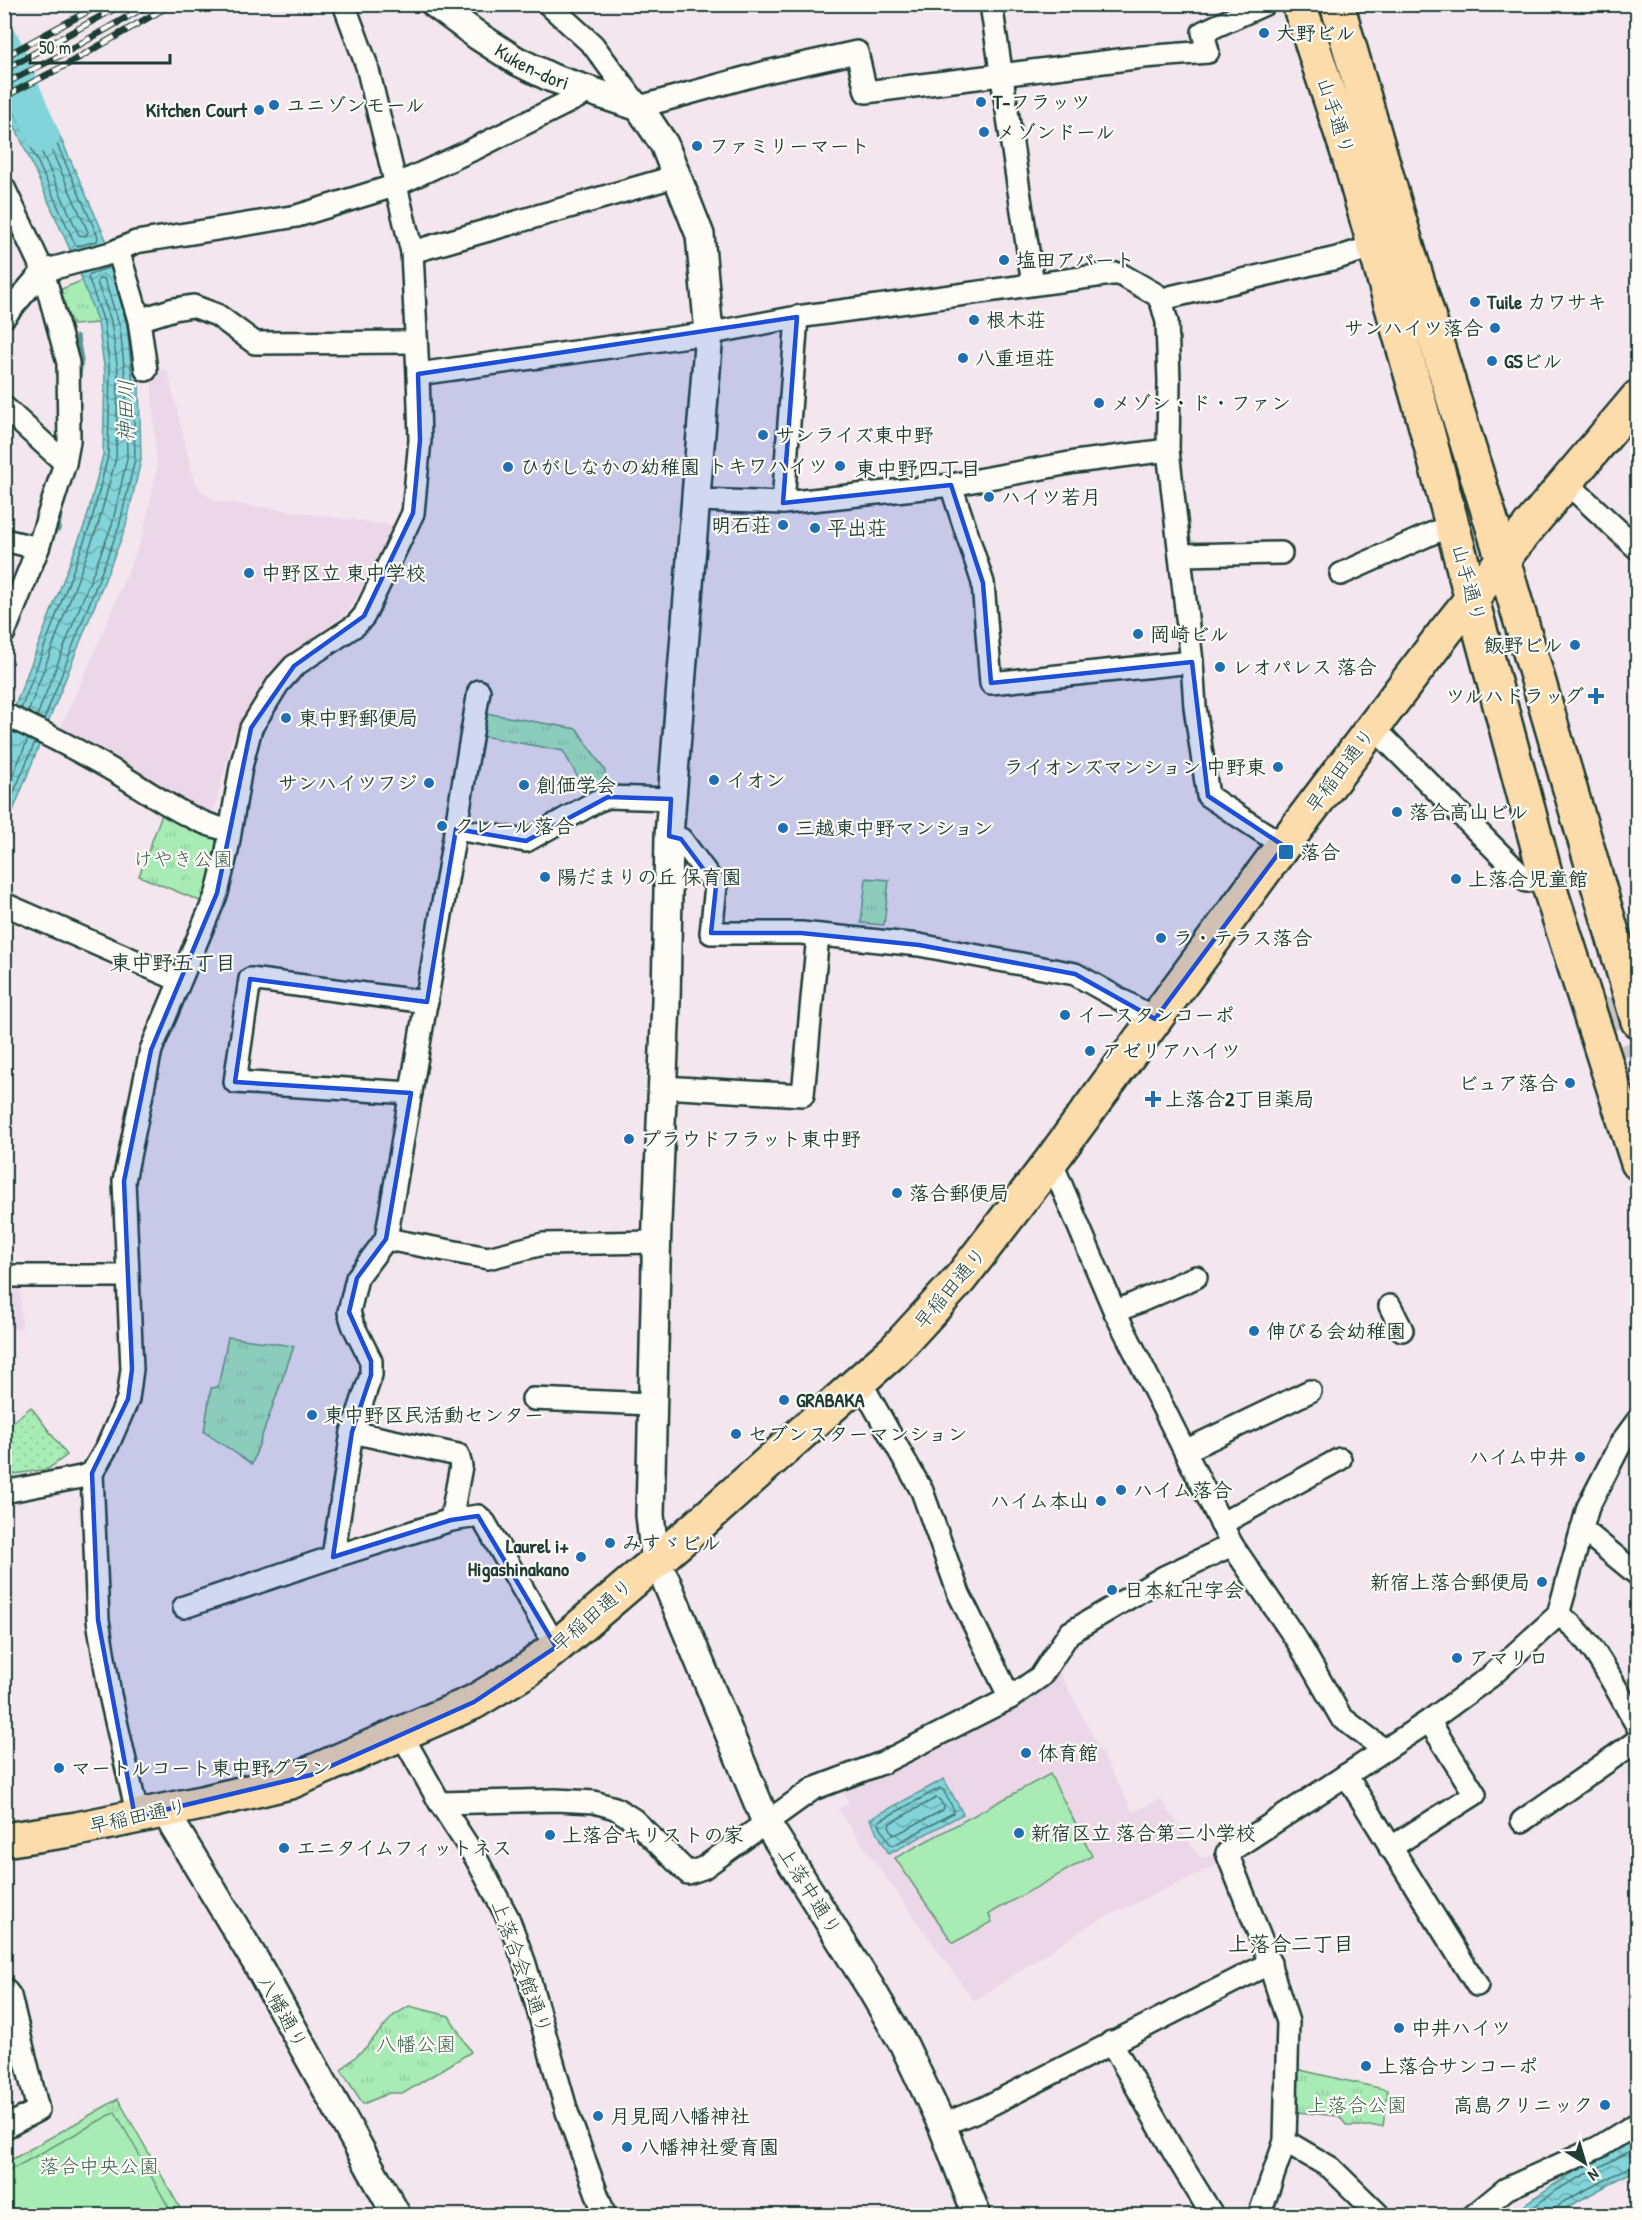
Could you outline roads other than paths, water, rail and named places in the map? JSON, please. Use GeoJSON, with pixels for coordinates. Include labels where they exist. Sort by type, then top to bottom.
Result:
{"type":"FeatureCollection","features":[{"type":"Feature","properties":{"kind":"main road","name":"山手通り"},"geometry":{"type":"LineString","coordinates":[[1299,4],[1348,153],[1375,246],[1453,524],[1546,877],[1638,1162]]}},
{"type":"Feature","properties":{"kind":"main road","name":"山手通り"},"geometry":{"type":"LineString","coordinates":[[1337,4],[1408,250],[1631,971],[1638,1021]]}},
{"type":"Feature","properties":{"kind":"main road","name":"早稲田通り"},"geometry":{"type":"LineString","coordinates":[[4,1840],[77,1829],[290,1782],[402,1735],[482,1698],[527,1670],[556,1647],[860,1381],[895,1350],[953,1288],[1051,1161],[1472,596],[1638,397]]}},
{"type":"Feature","properties":{"kind":"street"},"geometry":{"type":"LineString","coordinates":[[135,1817],[134,1800],[110,1695],[98,1620],[92,1473],[107,1447],[128,1399],[132,1369],[124,1181],[150,1050],[217,893],[227,851],[241,767],[251,728],[278,684],[294,666],[356,625],[364,616],[413,513],[420,440],[412,252],[394,186],[367,66],[344,4]]}},
{"type":"Feature","properties":{"kind":"street","name":"Kuken-dori"},"geometry":{"type":"LineString","coordinates":[[435,4],[517,61],[552,78],[639,107]]}},
{"type":"Feature","properties":{"kind":"street"},"geometry":{"type":"LineString","coordinates":[[991,4],[1034,284]]}},
{"type":"Feature","properties":{"kind":"street"},"geometry":{"type":"LineString","coordinates":[[639,107],[766,72],[856,52],[866,92],[1208,52],[1203,32],[1265,4]]}},
{"type":"Feature","properties":{"kind":"street"},"geometry":{"type":"LineString","coordinates":[[551,5],[593,45],[664,144],[699,235],[709,333],[669,837],[652,1404],[650,1515],[655,1561]]}},
{"type":"Feature","properties":{"kind":"street"},"geometry":{"type":"LineString","coordinates":[[4,317],[43,271],[115,252],[136,242],[297,216],[394,186],[590,91]]}},
{"type":"Feature","properties":{"kind":"street"},"geometry":{"type":"LineString","coordinates":[[412,252],[677,176]]}},
{"type":"Feature","properties":{"kind":"street"},"geometry":{"type":"LineString","coordinates":[[4,188],[43,271],[68,363],[69,441],[65,463],[38,548],[4,633]]}},
{"type":"Feature","properties":{"kind":"street"},"geometry":{"type":"LineString","coordinates":[[1162,304],[1170,297],[1337,258],[1375,246]]}},
{"type":"Feature","properties":{"kind":"street"},"geometry":{"type":"LineString","coordinates":[[115,252],[139,320],[146,370]]}},
{"type":"Feature","properties":{"kind":"street"},"geometry":{"type":"LineString","coordinates":[[418,374],[709,333],[797,317],[1120,274],[1156,295],[1162,304],[1167,322],[1168,450],[1195,707],[1208,796],[1284,846]]}},
{"type":"Feature","properties":{"kind":"street"},"geometry":{"type":"LineString","coordinates":[[139,320],[174,309],[193,306],[217,315],[255,343],[416,342]]}},
{"type":"Feature","properties":{"kind":"street"},"geometry":{"type":"LineString","coordinates":[[783,503],[797,317]]}},
{"type":"Feature","properties":{"kind":"street"},"geometry":{"type":"LineString","coordinates":[[4,407],[65,463]]}},
{"type":"Feature","properties":{"kind":"street"},"geometry":{"type":"LineString","coordinates":[[697,500],[783,503],[951,485],[1075,462],[1168,450]]}},
{"type":"Feature","properties":{"kind":"street"},"geometry":{"type":"LineString","coordinates":[[1566,482],[1638,549]]}},
{"type":"Feature","properties":{"kind":"street"},"geometry":{"type":"LineString","coordinates":[[951,485],[983,583],[991,683],[1192,662]]}},
{"type":"Feature","properties":{"kind":"street"},"geometry":{"type":"LineString","coordinates":[[1341,574],[1453,524]]}},
{"type":"Feature","properties":{"kind":"street"},"geometry":{"type":"LineString","coordinates":[[4,540],[38,548]]}},
{"type":"Feature","properties":{"kind":"street"},"geometry":{"type":"LineString","coordinates":[[1179,555],[1281,552]]}},
{"type":"Feature","properties":{"kind":"street"},"geometry":{"type":"LineString","coordinates":[[333,1557],[352,1432],[372,1376],[371,1361],[349,1312],[354,1284],[386,1239],[479,691]]}},
{"type":"Feature","properties":{"kind":"street"},"geometry":{"type":"LineString","coordinates":[[6,715],[43,732],[109,768],[162,801],[215,828],[230,830]]}},
{"type":"Feature","properties":{"kind":"street"},"geometry":{"type":"LineString","coordinates":[[1372,728],[1527,881],[1546,877]]}},
{"type":"Feature","properties":{"kind":"street"},"geometry":{"type":"LineString","coordinates":[[456,829],[526,841],[608,797],[671,799]]}},
{"type":"Feature","properties":{"kind":"street"},"geometry":{"type":"LineString","coordinates":[[669,837],[681,839],[716,886],[711,933],[818,935],[919,945],[1075,974],[1155,1019]]}},
{"type":"Feature","properties":{"kind":"street"},"geometry":{"type":"LineString","coordinates":[[4,904],[179,980]]}},
{"type":"Feature","properties":{"kind":"street"},"geometry":{"type":"LineString","coordinates":[[663,1087],[803,1095],[818,935]]}},
{"type":"Feature","properties":{"kind":"street"},"geometry":{"type":"LineString","coordinates":[[411,1093],[235,1082],[250,979],[427,1002]]}},
{"type":"Feature","properties":{"kind":"street"},"geometry":{"type":"LineString","coordinates":[[1051,1161],[1115,1312],[1232,1545],[1298,1642],[1341,1717],[1383,1749]]}},
{"type":"Feature","properties":{"kind":"street"},"geometry":{"type":"LineString","coordinates":[[386,1239],[488,1258],[543,1244],[657,1242]]}},
{"type":"Feature","properties":{"kind":"street"},"geometry":{"type":"LineString","coordinates":[[4,1276],[127,1276]]}},
{"type":"Feature","properties":{"kind":"street"},"geometry":{"type":"LineString","coordinates":[[1115,1312],[1196,1276]]}},
{"type":"Feature","properties":{"kind":"street"},"geometry":{"type":"LineString","coordinates":[[1390,1306],[1402,1330]]}},
{"type":"Feature","properties":{"kind":"street"},"geometry":{"type":"LineString","coordinates":[[860,1381],[922,1491],[959,1594],[1010,1698]]}},
{"type":"Feature","properties":{"kind":"street"},"geometry":{"type":"LineString","coordinates":[[1185,1451],[1310,1391]]}},
{"type":"Feature","properties":{"kind":"street"},"geometry":{"type":"LineString","coordinates":[[533,1399],[652,1404]]}},
{"type":"Feature","properties":{"kind":"street"},"geometry":{"type":"LineString","coordinates":[[1259,2216],[1285,2141],[1288,2022],[1270,1963],[1227,1853],[1429,1721],[1491,1676],[1558,1615],[1593,1497],[1621,1443],[1638,1420]]}},
{"type":"Feature","properties":{"kind":"street"},"geometry":{"type":"LineString","coordinates":[[352,1432],[458,1455],[461,1466],[451,1520]]}},
{"type":"Feature","properties":{"kind":"street"},"geometry":{"type":"LineString","coordinates":[[1221,1524],[1340,1459]]}},
{"type":"Feature","properties":{"kind":"street"},"geometry":{"type":"LineString","coordinates":[[4,1492],[92,1473]]}},
{"type":"Feature","properties":{"kind":"street"},"geometry":{"type":"LineString","coordinates":[[184,1607],[451,1520],[478,1516],[485,1522],[556,1647]]}},
{"type":"Feature","properties":{"kind":"street"},"geometry":{"type":"LineString","coordinates":[[1582,1529],[1638,1575]]}},
{"type":"Feature","properties":{"kind":"street"},"geometry":{"type":"LineString","coordinates":[[440,1803],[555,1800],[594,1802],[615,1808],[634,1820],[688,1873],[704,1868],[813,1789],[882,1763],[1010,1698],[1041,1676],[1069,1633],[1164,1577],[1232,1545]]}},
{"type":"Feature","properties":{"kind":"street","name":"上落中通り"},"geometry":{"type":"LineString","coordinates":[[655,1561],[666,1581],[766,1822],[904,2045],[942,2125],[977,2216]]}},
{"type":"Feature","properties":{"kind":"street"},"geometry":{"type":"LineString","coordinates":[[1558,1615],[1568,1621],[1594,1654],[1638,1727]]}},
{"type":"Feature","properties":{"kind":"street"},"geometry":{"type":"LineString","coordinates":[[1390,1848],[1475,1794],[1429,1721]]}},
{"type":"Feature","properties":{"kind":"street","name":"上落合会館通り"},"geometry":{"type":"LineString","coordinates":[[402,1735],[440,1803],[477,1860],[508,1918],[525,1964],[567,2112],[605,2216]]}},
{"type":"Feature","properties":{"kind":"street"},"geometry":{"type":"LineString","coordinates":[[1522,1821],[1638,1740]]}},
{"type":"Feature","properties":{"kind":"street"},"geometry":{"type":"LineString","coordinates":[[1346,1775],[1477,1985]]}},
{"type":"Feature","properties":{"kind":"street","name":"八幡通り"},"geometry":{"type":"LineString","coordinates":[[168,1810],[174,1827],[256,1962],[397,2216]]}},
{"type":"Feature","properties":{"kind":"street"},"geometry":{"type":"LineString","coordinates":[[942,2125],[984,2108],[1270,1963]]}},
{"type":"Feature","properties":{"kind":"street"},"geometry":{"type":"LineString","coordinates":[[4,1988],[10,1996],[38,2110],[4,2128]]}},
{"type":"Feature","properties":{"kind":"street"},"geometry":{"type":"LineString","coordinates":[[1112,2042],[1176,2156],[1213,2216]]}},
{"type":"Feature","properties":{"kind":"street"},"geometry":{"type":"LineString","coordinates":[[1473,2216],[1506,2189],[1599,2147],[1638,2123]]}},
{"type":"Feature","properties":{"kind":"street"},"geometry":{"type":"LineString","coordinates":[[1285,2141],[1331,2168],[1380,2216]]}},
{"type":"Feature","properties":{"kind":"water"},"geometry":{"type":"Polygon","coordinates":[[[39,90],[108,244],[72,254],[6,106],[39,90]]]}},
{"type":"Feature","properties":{"kind":"water"},"geometry":{"type":"Polygon","coordinates":[[[115,260],[133,324],[139,385],[141,460],[125,529],[5,831],[5,732],[86,521],[103,455],[105,373],[98,323],[79,271],[115,260]]]}},
{"type":"Feature","properties":{"kind":"water"},"geometry":{"type":"Polygon","coordinates":[[[944,1779],[963,1814],[889,1854],[870,1819],[944,1779]]]}},
{"type":"Feature","properties":{"kind":"water"},"geometry":{"type":"Polygon","coordinates":[[[1637,2140],[1637,2169],[1555,2215],[1513,2215],[1542,2192],[1637,2140]]]}},
{"type":"Feature","properties":{"kind":"waterway","name":"神田川"},"geometry":{"type":"LineString","coordinates":[[4,44],[43,136]]}},
{"type":"Feature","properties":{"kind":"waterway"},"geometry":{"type":"LineString","coordinates":[[77,337],[81,360],[78,386]]}},
{"type":"Feature","properties":{"kind":"waterway"},"geometry":{"type":"LineString","coordinates":[[58,530],[61,507]]}},
{"type":"Feature","properties":{"kind":"tunnel"},"geometry":{"type":"LineString","coordinates":[[1620,994],[1638,1053]]}},
{"type":"Feature","properties":{"kind":"railway"},"geometry":{"type":"LineString","coordinates":[[4,57],[101,4]]}},
{"type":"Feature","properties":{"kind":"railway"},"geometry":{"type":"LineString","coordinates":[[4,70],[123,4]]}},
{"type":"Feature","properties":{"kind":"railway"},"geometry":{"type":"LineString","coordinates":[[4,84],[61,55],[150,4]]}},
{"type":"Feature","properties":{"kind":"railway"},"geometry":{"type":"LineString","coordinates":[[4,97],[66,65],[172,4]]}},
{"type":"Feature","properties":{"kind":"place","name":"大野ビル"},"geometry":{"type":"Point","coordinates":[1264,33]}},
{"type":"Feature","properties":{"kind":"place","name":"T-フラッツ"},"geometry":{"type":"Point","coordinates":[981,102]}},
{"type":"Feature","properties":{"kind":"place","name":"ユニゾンモール"},"geometry":{"type":"Point","coordinates":[274,105]}},
{"type":"Feature","properties":{"kind":"place","name":"Kitchen Court"},"geometry":{"type":"Point","coordinates":[259,110]}},
{"type":"Feature","properties":{"kind":"place","name":"メゾンドール"},"geometry":{"type":"Point","coordinates":[984,132]}},
{"type":"Feature","properties":{"kind":"place","name":"ファミリーマート"},"geometry":{"type":"Point","coordinates":[697,146]}},
{"type":"Feature","properties":{"kind":"place","name":"塩田アパート"},"geometry":{"type":"Point","coordinates":[1004,260]}},
{"type":"Feature","properties":{"kind":"place","name":"Tuile カワサキ"},"geometry":{"type":"Point","coordinates":[1475,302]}},
{"type":"Feature","properties":{"kind":"place","name":"根木荘"},"geometry":{"type":"Point","coordinates":[974,320]}},
{"type":"Feature","properties":{"kind":"place","name":"サンハイツ落合"},"geometry":{"type":"Point","coordinates":[1495,328]}},
{"type":"Feature","properties":{"kind":"place","name":"八重垣荘"},"geometry":{"type":"Point","coordinates":[963,358]}},
{"type":"Feature","properties":{"kind":"place","name":"GSビル"},"geometry":{"type":"Point","coordinates":[1492,361]}},
{"type":"Feature","properties":{"kind":"place","name":"メゾン・ド・ファン"},"geometry":{"type":"Point","coordinates":[1099,403]}},
{"type":"Feature","properties":{"kind":"place","name":"サンライズ東中野"},"geometry":{"type":"Point","coordinates":[763,435]}},
{"type":"Feature","properties":{"kind":"place","name":"トキワハイツ"},"geometry":{"type":"Point","coordinates":[840,466]}},
{"type":"Feature","properties":{"kind":"place","name":"ひがしなかの幼稚園"},"geometry":{"type":"Point","coordinates":[508,467]}},
{"type":"Feature","properties":{"kind":"place","name":"ハイツ若月"},"geometry":{"type":"Point","coordinates":[989,497]}},
{"type":"Feature","properties":{"kind":"place","name":"明石荘"},"geometry":{"type":"Point","coordinates":[783,525]}},
{"type":"Feature","properties":{"kind":"place","name":"平出荘"},"geometry":{"type":"Point","coordinates":[815,528]}},
{"type":"Feature","properties":{"kind":"place","name":"中野区立 東中学校"},"geometry":{"type":"Point","coordinates":[249,573]}},
{"type":"Feature","properties":{"kind":"place","name":"岡崎ビル"},"geometry":{"type":"Point","coordinates":[1138,634]}},
{"type":"Feature","properties":{"kind":"place","name":"飯野ビル"},"geometry":{"type":"Point","coordinates":[1575,645]}},
{"type":"Feature","properties":{"kind":"place","name":"レオパレス 落合"},"geometry":{"type":"Point","coordinates":[1220,667]}},
{"type":"Feature","properties":{"kind":"place","name":"ツルハドラッグ"},"geometry":{"type":"Point","coordinates":[1596,696]}},
{"type":"Feature","properties":{"kind":"place","name":"東中野郵便局"},"geometry":{"type":"Point","coordinates":[286,718]}},
{"type":"Feature","properties":{"kind":"place","name":"ライオンズマンション 中野東"},"geometry":{"type":"Point","coordinates":[1278,767]}},
{"type":"Feature","properties":{"kind":"place","name":"イオン"},"geometry":{"type":"Point","coordinates":[714,780]}},
{"type":"Feature","properties":{"kind":"place","name":"サンハイツフジ"},"geometry":{"type":"Point","coordinates":[429,783]}},
{"type":"Feature","properties":{"kind":"place","name":"創価学会"},"geometry":{"type":"Point","coordinates":[524,785]}},
{"type":"Feature","properties":{"kind":"place","name":"落合高山ビル"},"geometry":{"type":"Point","coordinates":[1397,812]}},
{"type":"Feature","properties":{"kind":"place","name":"クレール落合"},"geometry":{"type":"Point","coordinates":[442,826]}},
{"type":"Feature","properties":{"kind":"place","name":"三越東中野マンション"},"geometry":{"type":"Point","coordinates":[783,828]}},
{"type":"Feature","properties":{"kind":"place","name":"落合"},"geometry":{"type":"Point","coordinates":[1286,852]}},
{"type":"Feature","properties":{"kind":"place","name":"陽だまりの丘 保育園"},"geometry":{"type":"Point","coordinates":[545,877]}},
{"type":"Feature","properties":{"kind":"place","name":"上落合児童館"},"geometry":{"type":"Point","coordinates":[1456,879]}},
{"type":"Feature","properties":{"kind":"place","name":"ラ・テラス落合"},"geometry":{"type":"Point","coordinates":[1161,938]}},
{"type":"Feature","properties":{"kind":"place","name":"イースタンコーポ"},"geometry":{"type":"Point","coordinates":[1065,1015]}},
{"type":"Feature","properties":{"kind":"place","name":"アゼリアハイツ"},"geometry":{"type":"Point","coordinates":[1090,1051]}},
{"type":"Feature","properties":{"kind":"place","name":"ビュア落合"},"geometry":{"type":"Point","coordinates":[1570,1083]}},
{"type":"Feature","properties":{"kind":"place","name":"上落合2丁目薬局"},"geometry":{"type":"Point","coordinates":[1153,1099]}},
{"type":"Feature","properties":{"kind":"place","name":"プラウドフラット東中野"},"geometry":{"type":"Point","coordinates":[629,1139]}},
{"type":"Feature","properties":{"kind":"place","name":"落合郵便局"},"geometry":{"type":"Point","coordinates":[897,1193]}},
{"type":"Feature","properties":{"kind":"place","name":"伸びる会幼稚園"},"geometry":{"type":"Point","coordinates":[1254,1331]}},
{"type":"Feature","properties":{"kind":"place","name":"GRABAKA"},"geometry":{"type":"Point","coordinates":[784,1400]}},
{"type":"Feature","properties":{"kind":"place","name":"東中野区民活動センター"},"geometry":{"type":"Point","coordinates":[312,1415]}},
{"type":"Feature","properties":{"kind":"place","name":"セブンスターマンション"},"geometry":{"type":"Point","coordinates":[736,1434]}},
{"type":"Feature","properties":{"kind":"place","name":"ハイム中井"},"geometry":{"type":"Point","coordinates":[1580,1457]}},
{"type":"Feature","properties":{"kind":"place","name":"ハイム落合"},"geometry":{"type":"Point","coordinates":[1121,1490]}},
{"type":"Feature","properties":{"kind":"place","name":"ハイム本山"},"geometry":{"type":"Point","coordinates":[1101,1501]}},
{"type":"Feature","properties":{"kind":"place","name":"みすゞビル"},"geometry":{"type":"Point","coordinates":[610,1543]}},
{"type":"Feature","properties":{"kind":"place","name":"Laurel i+ Higashinakano"},"geometry":{"type":"Point","coordinates":[581,1557]}},
{"type":"Feature","properties":{"kind":"place","name":"新宿上落合郵便局"},"geometry":{"type":"Point","coordinates":[1542,1582]}},
{"type":"Feature","properties":{"kind":"place","name":"日本紅卍字会"},"geometry":{"type":"Point","coordinates":[1112,1590]}},
{"type":"Feature","properties":{"kind":"place","name":"アマリロ"},"geometry":{"type":"Point","coordinates":[1457,1658]}},
{"type":"Feature","properties":{"kind":"place","name":"体育館"},"geometry":{"type":"Point","coordinates":[1026,1753]}},
{"type":"Feature","properties":{"kind":"place","name":"マートルコート東中野グラン"},"geometry":{"type":"Point","coordinates":[59,1768]}},
{"type":"Feature","properties":{"kind":"place","name":"新宿区立 落合第二小学校"},"geometry":{"type":"Point","coordinates":[1019,1833]}},
{"type":"Feature","properties":{"kind":"place","name":"上落合キリストの家"},"geometry":{"type":"Point","coordinates":[550,1835]}},
{"type":"Feature","properties":{"kind":"place","name":"エニタイムフィットネス"},"geometry":{"type":"Point","coordinates":[284,1848]}},
{"type":"Feature","properties":{"kind":"place","name":"中井ハイツ"},"geometry":{"type":"Point","coordinates":[1399,2028]}},
{"type":"Feature","properties":{"kind":"place","name":"上落合サンコーポ"},"geometry":{"type":"Point","coordinates":[1366,2066]}},
{"type":"Feature","properties":{"kind":"place","name":"高島クリニック"},"geometry":{"type":"Point","coordinates":[1605,2105]}},
{"type":"Feature","properties":{"kind":"place","name":"月見岡八幡神社"},"geometry":{"type":"Point","coordinates":[598,2116]}},
{"type":"Feature","properties":{"kind":"place","name":"八幡神社愛育園"},"geometry":{"type":"Point","coordinates":[627,2147]}},
{"type":"Feature","properties":{"kind":"district","name":"東中野四丁目"},"geometry":{"type":"Point","coordinates":[918,469]}},
{"type":"Feature","properties":{"kind":"district","name":"東中野五丁目"},"geometry":{"type":"Point","coordinates":[173,963]}},
{"type":"Feature","properties":{"kind":"district","name":"上落合二丁目"},"geometry":{"type":"Point","coordinates":[1291,1944]}},
{"type":"Feature","properties":{"kind":"park label","name":"けやき公園"},"geometry":{"type":"Point","coordinates":[183,859]}},
{"type":"Feature","properties":{"kind":"park label","name":"八幡公園"},"geometry":{"type":"Point","coordinates":[416,2044]}},
{"type":"Feature","properties":{"kind":"park label","name":"上落合公園"},"geometry":{"type":"Point","coordinates":[1357,2105]}},
{"type":"Feature","properties":{"kind":"park label","name":"落合中央公園"},"geometry":{"type":"Point","coordinates":[99,2166]}}]}
